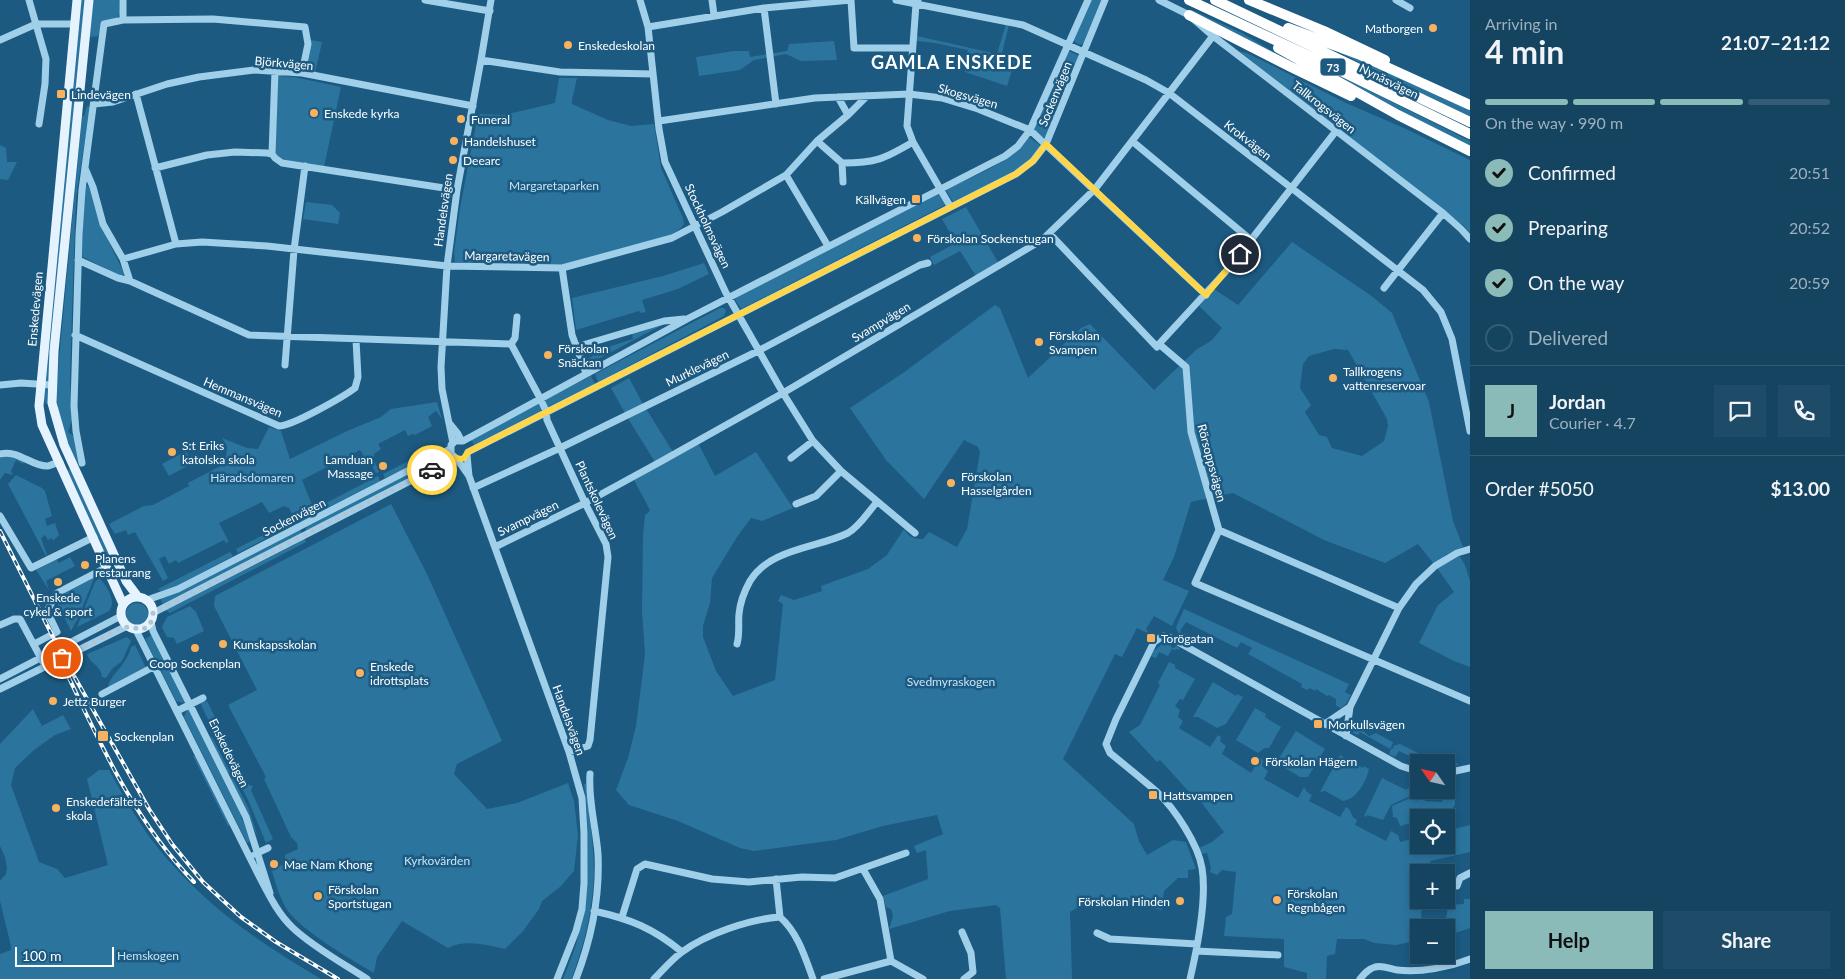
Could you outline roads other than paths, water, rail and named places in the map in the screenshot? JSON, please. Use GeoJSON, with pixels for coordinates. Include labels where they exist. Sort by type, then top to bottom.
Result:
{"type":"FeatureCollection","features":[{"type":"Feature","properties":{"kind":"highway","name":"Nynäsvägen"},"geometry":{"type":"LineString","coordinates":[[1215,0],[1470,122]]}},
{"type":"Feature","properties":{"kind":"highway"},"geometry":{"type":"LineString","coordinates":[[1248,0],[1366,50],[1429,82],[1438,90]]}},
{"type":"Feature","properties":{"kind":"highway","name":"Nynäsvägen"},"geometry":{"type":"LineString","coordinates":[[1192,1],[1470,134]]}},
{"type":"Feature","properties":{"kind":"highway"},"geometry":{"type":"LineString","coordinates":[[1247,14],[1285,26],[1350,51],[1470,106]]}},
{"type":"Feature","properties":{"kind":"highway"},"geometry":{"type":"LineString","coordinates":[[1189,15],[1332,87],[1398,115]]}},
{"type":"Feature","properties":{"kind":"highway"},"geometry":{"type":"LineString","coordinates":[[1246,26],[1302,62],[1398,115],[1470,151]]}},
{"type":"Feature","properties":{"kind":"main road","name":"Enskedevägen"},"geometry":{"type":"LineString","coordinates":[[77,0],[39,406],[42,425],[108,567],[123,604]]}},
{"type":"Feature","properties":{"kind":"main road","name":"Enskedevägen"},"geometry":{"type":"LineString","coordinates":[[89,0],[52,386],[52,403],[64,445],[126,581],[138,597]]}},
{"type":"Feature","properties":{"kind":"main road"},"geometry":{"type":"LineString","coordinates":[[138,597],[148,600],[152,606],[152,617],[144,628],[131,628],[121,616],[123,604],[130,598],[138,597]]}},
{"type":"Feature","properties":{"kind":"street"},"geometry":{"type":"LineString","coordinates":[[29,0],[46,59],[39,124]]}},
{"type":"Feature","properties":{"kind":"street"},"geometry":{"type":"LineString","coordinates":[[123,0],[123,20]]}},
{"type":"Feature","properties":{"kind":"street"},"geometry":{"type":"LineString","coordinates":[[425,0],[490,11]]}},
{"type":"Feature","properties":{"kind":"street","name":"Handelsvägen"},"geometry":{"type":"LineString","coordinates":[[451,446],[450,424],[442,389],[442,343],[447,266],[457,190],[482,60],[491,0]]}},
{"type":"Feature","properties":{"kind":"street","name":"Stockholmsvägen"},"geometry":{"type":"LineString","coordinates":[[640,0],[648,27],[658,122],[666,162],[729,298],[783,394],[813,440],[842,471],[915,533]]}},
{"type":"Feature","properties":{"kind":"street"},"geometry":{"type":"LineString","coordinates":[[712,0],[714,15]]}},
{"type":"Feature","properties":{"kind":"street"},"geometry":{"type":"LineString","coordinates":[[648,27],[764,8],[851,0],[854,48],[912,48]]}},
{"type":"Feature","properties":{"kind":"street","name":"Krokvägen"},"geometry":{"type":"LineString","coordinates":[[896,0],[917,2],[1023,24],[1146,80],[1169,93],[1422,290],[1441,312],[1452,339],[1470,431]]}},
{"type":"Feature","properties":{"kind":"street","name":"Sockenvägen"},"geometry":{"type":"LineString","coordinates":[[148,600],[178,589],[462,441],[689,318],[1005,156],[1018,146],[1030,130],[1088,0]]}},
{"type":"Feature","properties":{"kind":"street","name":"Sockenvägen"},"geometry":{"type":"LineString","coordinates":[[152,617],[456,459],[461,459],[468,453],[546,411],[1016,174],[1033,161],[1046,144],[1105,0]]}},
{"type":"Feature","properties":{"kind":"street","name":"Tallkrogsvägen"},"geometry":{"type":"LineString","coordinates":[[1159,0],[1189,15],[1213,36],[1443,213],[1470,240]]}},
{"type":"Feature","properties":{"kind":"street"},"geometry":{"type":"LineString","coordinates":[[1396,0],[1410,8]]}},
{"type":"Feature","properties":{"kind":"street"},"geometry":{"type":"LineString","coordinates":[[917,2],[906,126],[913,142],[950,206]]}},
{"type":"Feature","properties":{"kind":"street"},"geometry":{"type":"LineString","coordinates":[[764,8],[776,104]]}},
{"type":"Feature","properties":{"kind":"street"},"geometry":{"type":"LineString","coordinates":[[82,463],[74,406],[78,260],[82,190],[104,24],[123,20],[213,19],[305,27],[308,44],[302,74]]}},
{"type":"Feature","properties":{"kind":"street"},"geometry":{"type":"LineString","coordinates":[[0,40],[36,24],[74,24]]}},
{"type":"Feature","properties":{"kind":"street","name":"Svampvägen"},"geometry":{"type":"LineString","coordinates":[[495,547],[585,503],[783,394],[1042,240],[1095,189],[1213,36]]}},
{"type":"Feature","properties":{"kind":"street"},"geometry":{"type":"LineString","coordinates":[[482,60],[560,72],[653,74]]}},
{"type":"Feature","properties":{"kind":"street","name":"Björkvägen"},"geometry":{"type":"LineString","coordinates":[[94,104],[113,102],[167,84],[199,77],[254,70],[302,74],[473,106]]}},
{"type":"Feature","properties":{"kind":"street"},"geometry":{"type":"LineString","coordinates":[[274,71],[272,154],[275,158],[282,162],[457,190]]}},
{"type":"Feature","properties":{"kind":"street"},"geometry":{"type":"LineString","coordinates":[[136,94],[176,244]]}},
{"type":"Feature","properties":{"kind":"street","name":"Skogsvägen"},"geometry":{"type":"LineString","coordinates":[[658,122],[816,98],[910,94],[942,98],[978,109],[1030,130],[1206,295]]}},
{"type":"Feature","properties":{"kind":"street","name":"Margaretavägen"},"geometry":{"type":"LineString","coordinates":[[123,259],[176,244],[202,242],[447,266],[562,268],[672,238],[696,226],[786,175],[817,141],[867,96]]}},
{"type":"Feature","properties":{"kind":"street"},"geometry":{"type":"LineString","coordinates":[[838,97],[848,115]]}},
{"type":"Feature","properties":{"kind":"street"},"geometry":{"type":"LineString","coordinates":[[1160,344],[1206,295],[1336,131]]}},
{"type":"Feature","properties":{"kind":"street"},"geometry":{"type":"LineString","coordinates":[[817,141],[842,164],[843,182]]}},
{"type":"Feature","properties":{"kind":"street"},"geometry":{"type":"LineString","coordinates":[[1132,141],[1251,240]]}},
{"type":"Feature","properties":{"kind":"street"},"geometry":{"type":"LineString","coordinates":[[842,164],[868,163],[888,157],[913,142]]}},
{"type":"Feature","properties":{"kind":"street"},"geometry":{"type":"LineString","coordinates":[[155,168],[208,155],[235,152],[272,154]]}},
{"type":"Feature","properties":{"kind":"street"},"geometry":{"type":"LineString","coordinates":[[285,366],[294,250],[306,166]]}},
{"type":"Feature","properties":{"kind":"street"},"geometry":{"type":"LineString","coordinates":[[85,168],[93,187],[103,224],[123,259],[130,281]]}},
{"type":"Feature","properties":{"kind":"street"},"geometry":{"type":"LineString","coordinates":[[786,175],[828,246]]}},
{"type":"Feature","properties":{"kind":"street"},"geometry":{"type":"LineString","coordinates":[[1384,288],[1443,213]]}},
{"type":"Feature","properties":{"kind":"street","name":"Rörsoppsvägen"},"geometry":{"type":"LineString","coordinates":[[1050,234],[1157,347],[1160,344],[1186,368],[1191,432],[1219,530]]}},
{"type":"Feature","properties":{"kind":"street"},"geometry":{"type":"LineString","coordinates":[[78,260],[118,278],[130,281],[249,335],[511,344],[515,338],[517,317]]}},
{"type":"Feature","properties":{"kind":"street","name":"Murklevägen"},"geometry":{"type":"LineString","coordinates":[[473,488],[560,448],[758,351],[928,263]]}},
{"type":"Feature","properties":{"kind":"street"},"geometry":{"type":"LineString","coordinates":[[562,268],[572,335],[586,373]]}},
{"type":"Feature","properties":{"kind":"street","name":"Sockenvägen"},"geometry":{"type":"LineString","coordinates":[[576,347],[664,321],[689,318]]}},
{"type":"Feature","properties":{"kind":"street","name":"Hemmansvägen"},"geometry":{"type":"LineString","coordinates":[[75,334],[279,426],[284,426],[355,388],[358,376],[356,340]]}},
{"type":"Feature","properties":{"kind":"street","name":"Plantskolevägen"},"geometry":{"type":"LineString","coordinates":[[511,344],[546,411],[547,420],[606,544],[608,557],[590,740],[588,746],[569,752]]}},
{"type":"Feature","properties":{"kind":"street"},"geometry":{"type":"LineString","coordinates":[[0,385],[14,383],[52,386]]}},
{"type":"Feature","properties":{"kind":"street","name":"Handelsvägen"},"geometry":{"type":"LineString","coordinates":[[450,424],[462,441]]}},
{"type":"Feature","properties":{"kind":"street"},"geometry":{"type":"LineString","coordinates":[[791,458],[813,440]]}},
{"type":"Feature","properties":{"kind":"street"},"geometry":{"type":"LineString","coordinates":[[462,441],[467,444],[468,453]]}},
{"type":"Feature","properties":{"kind":"street"},"geometry":{"type":"LineString","coordinates":[[451,446],[451,454],[456,459]]}},
{"type":"Feature","properties":{"kind":"street","name":"Handelsvägen"},"geometry":{"type":"LineString","coordinates":[[468,453],[469,476],[569,752],[582,798],[584,833],[582,909],[557,979]]}},
{"type":"Feature","properties":{"kind":"street"},"geometry":{"type":"LineString","coordinates":[[0,454],[14,454],[48,466],[60,462]]}},
{"type":"Feature","properties":{"kind":"street","name":"Handelsvägen"},"geometry":{"type":"LineString","coordinates":[[456,459],[469,476]]}},
{"type":"Feature","properties":{"kind":"street"},"geometry":{"type":"LineString","coordinates":[[796,504],[816,496],[842,471]]}},
{"type":"Feature","properties":{"kind":"street"},"geometry":{"type":"LineString","coordinates":[[737,644],[741,602],[750,581],[756,573],[766,565],[799,548],[850,532],[877,502]]}},
{"type":"Feature","properties":{"kind":"street"},"geometry":{"type":"LineString","coordinates":[[0,516],[31,568],[94,537]]}},
{"type":"Feature","properties":{"kind":"street"},"geometry":{"type":"LineString","coordinates":[[1399,608],[1219,530],[1195,583],[1470,702]]}},
{"type":"Feature","properties":{"kind":"street"},"geometry":{"type":"LineString","coordinates":[[1346,736],[1350,707],[1399,608],[1416,584],[1435,566],[1458,553],[1470,549]]}},
{"type":"Feature","properties":{"kind":"street"},"geometry":{"type":"LineString","coordinates":[[34,644],[56,632],[46,611],[57,593],[108,567]]}},
{"type":"Feature","properties":{"kind":"street"},"geometry":{"type":"LineString","coordinates":[[0,679],[121,616]]}},
{"type":"Feature","properties":{"kind":"street","name":"Enskedevägen"},"geometry":{"type":"LineString","coordinates":[[152,617],[153,631],[246,817],[269,886],[272,901]]}},
{"type":"Feature","properties":{"kind":"street"},"geometry":{"type":"LineString","coordinates":[[0,625],[14,619],[20,619],[46,666]]}},
{"type":"Feature","properties":{"kind":"street"},"geometry":{"type":"LineString","coordinates":[[0,689],[131,628]]}},
{"type":"Feature","properties":{"kind":"street","name":"Enskedevägen"},"geometry":{"type":"LineString","coordinates":[[131,628],[155,666],[272,901],[292,928],[367,979]]}},
{"type":"Feature","properties":{"kind":"street"},"geometry":{"type":"LineString","coordinates":[[1190,979],[1197,948],[1202,893],[1202,868],[1195,846],[1165,801],[1110,753],[1106,744],[1116,718],[1154,642],[1163,636],[1169,637],[1346,736],[1410,769]]}},
{"type":"Feature","properties":{"kind":"street"},"geometry":{"type":"LineString","coordinates":[[102,694],[155,666]]}},
{"type":"Feature","properties":{"kind":"street"},"geometry":{"type":"LineString","coordinates":[[177,711],[203,698]]}},
{"type":"Feature","properties":{"kind":"street"},"geometry":{"type":"LineString","coordinates":[[1325,724],[1350,707]]}},
{"type":"Feature","properties":{"kind":"street"},"geometry":{"type":"LineString","coordinates":[[1455,772],[1470,768]]}},
{"type":"Feature","properties":{"kind":"street"},"geometry":{"type":"LineString","coordinates":[[576,979],[588,940],[598,881],[598,854],[589,786],[590,774]]}},
{"type":"Feature","properties":{"kind":"street"},"geometry":{"type":"LineString","coordinates":[[250,857],[268,848]]}},
{"type":"Feature","properties":{"kind":"street"},"geometry":{"type":"LineString","coordinates":[[622,917],[637,870],[645,864],[732,881],[749,882],[802,877],[835,878],[906,853]]}},
{"type":"Feature","properties":{"kind":"street"},"geometry":{"type":"LineString","coordinates":[[863,869],[880,899],[891,961]]}},
{"type":"Feature","properties":{"kind":"street"},"geometry":{"type":"LineString","coordinates":[[1457,886],[1460,878],[1470,874]]}},
{"type":"Feature","properties":{"kind":"street"},"geometry":{"type":"LineString","coordinates":[[776,879],[780,917],[798,940],[813,979]]}},
{"type":"Feature","properties":{"kind":"street"},"geometry":{"type":"LineString","coordinates":[[594,911],[622,917],[640,924],[682,952]]}},
{"type":"Feature","properties":{"kind":"street"},"geometry":{"type":"LineString","coordinates":[[654,979],[682,952],[716,933],[780,917]]}},
{"type":"Feature","properties":{"kind":"street"},"geometry":{"type":"LineString","coordinates":[[962,932],[971,953],[973,972],[964,979]]}},
{"type":"Feature","properties":{"kind":"street"},"geometry":{"type":"LineString","coordinates":[[1097,933],[1110,939],[1278,955]]}},
{"type":"Feature","properties":{"kind":"street"},"geometry":{"type":"LineString","coordinates":[[1360,979],[1367,971],[1374,967],[1382,966],[1412,971],[1470,959]]}},
{"type":"Feature","properties":{"kind":"street"},"geometry":{"type":"LineString","coordinates":[[824,979],[891,961],[922,979]]}},
{"type":"Feature","properties":{"kind":"railway"},"geometry":{"type":"LineString","coordinates":[[0,531],[60,651],[149,809],[172,844],[203,882],[241,917],[276,942],[338,979]]}},
{"type":"Feature","properties":{"kind":"railway"},"geometry":{"type":"LineString","coordinates":[[69,678],[108,759],[138,811],[155,836],[194,882]]}},
{"type":"Feature","properties":{"kind":"place","name":"Matborgen"},"geometry":{"type":"Point","coordinates":[1433,28]}},
{"type":"Feature","properties":{"kind":"place","name":"Enskedeskolan"},"geometry":{"type":"Point","coordinates":[568,45]}},
{"type":"Feature","properties":{"kind":"place","name":"Lindevägen"},"geometry":{"type":"Point","coordinates":[61,94]}},
{"type":"Feature","properties":{"kind":"place","name":"Enskede kyrka"},"geometry":{"type":"Point","coordinates":[314,113]}},
{"type":"Feature","properties":{"kind":"place","name":"Funeral"},"geometry":{"type":"Point","coordinates":[461,119]}},
{"type":"Feature","properties":{"kind":"place","name":"Handelshuset"},"geometry":{"type":"Point","coordinates":[454,141]}},
{"type":"Feature","properties":{"kind":"place","name":"Deearc"},"geometry":{"type":"Point","coordinates":[453,160]}},
{"type":"Feature","properties":{"kind":"place","name":"Källvägen"},"geometry":{"type":"Point","coordinates":[916,199]}},
{"type":"Feature","properties":{"kind":"place","name":"Förskolan Sockenstugan"},"geometry":{"type":"Point","coordinates":[917,238]}},
{"type":"Feature","properties":{"kind":"place","name":"Förskolan Svampen"},"geometry":{"type":"Point","coordinates":[1039,342]}},
{"type":"Feature","properties":{"kind":"place","name":"Förskolan Snäckan"},"geometry":{"type":"Point","coordinates":[548,355]}},
{"type":"Feature","properties":{"kind":"place","name":"Tallkrogens vattenreservoar"},"geometry":{"type":"Point","coordinates":[1333,378]}},
{"type":"Feature","properties":{"kind":"place","name":"S:t Eriks katolska skola"},"geometry":{"type":"Point","coordinates":[172,452]}},
{"type":"Feature","properties":{"kind":"place","name":"Lamduan Massage"},"geometry":{"type":"Point","coordinates":[383,466]}},
{"type":"Feature","properties":{"kind":"place","name":"Förskolan Hasselgården"},"geometry":{"type":"Point","coordinates":[951,483]}},
{"type":"Feature","properties":{"kind":"place","name":"Planens restaurang"},"geometry":{"type":"Point","coordinates":[85,565]}},
{"type":"Feature","properties":{"kind":"place","name":"Enskede cykel & sport"},"geometry":{"type":"Point","coordinates":[58,582]}},
{"type":"Feature","properties":{"kind":"place","name":"Torögatan"},"geometry":{"type":"Point","coordinates":[1151,638]}},
{"type":"Feature","properties":{"kind":"place","name":"Kunskapsskolan"},"geometry":{"type":"Point","coordinates":[223,644]}},
{"type":"Feature","properties":{"kind":"place","name":"Coop Sockenplan"},"geometry":{"type":"Point","coordinates":[195,648]}},
{"type":"Feature","properties":{"kind":"place","name":"Enskede idrottsplats"},"geometry":{"type":"Point","coordinates":[360,673]}},
{"type":"Feature","properties":{"kind":"place","name":"Jettz Burger"},"geometry":{"type":"Point","coordinates":[53,701]}},
{"type":"Feature","properties":{"kind":"place","name":"Morkullsvägen"},"geometry":{"type":"Point","coordinates":[1318,724]}},
{"type":"Feature","properties":{"kind":"place","name":"Sockenplan"},"geometry":{"type":"Point","coordinates":[103,736]}},
{"type":"Feature","properties":{"kind":"place","name":"Förskolan Hägern"},"geometry":{"type":"Point","coordinates":[1255,761]}},
{"type":"Feature","properties":{"kind":"place","name":"Hattsvampen"},"geometry":{"type":"Point","coordinates":[1153,795]}},
{"type":"Feature","properties":{"kind":"place","name":"Enskedefältets skola"},"geometry":{"type":"Point","coordinates":[56,808]}},
{"type":"Feature","properties":{"kind":"place","name":"Mae Nam Khong"},"geometry":{"type":"Point","coordinates":[274,864]}},
{"type":"Feature","properties":{"kind":"place","name":"Förskolan Sportstugan"},"geometry":{"type":"Point","coordinates":[318,896]}},
{"type":"Feature","properties":{"kind":"place","name":"Förskolan Regnbågen"},"geometry":{"type":"Point","coordinates":[1277,900]}},
{"type":"Feature","properties":{"kind":"place","name":"Förskolan Hinden"},"geometry":{"type":"Point","coordinates":[1180,901]}},
{"type":"Feature","properties":{"kind":"district","name":"GAMLA ENSKEDE"},"geometry":{"type":"Point","coordinates":[952,62]}},
{"type":"Feature","properties":{"kind":"park label","name":"Margaretaparken"},"geometry":{"type":"Point","coordinates":[554,185]}},
{"type":"Feature","properties":{"kind":"park label","name":"Häradsdomaren"},"geometry":{"type":"Point","coordinates":[252,477]}},
{"type":"Feature","properties":{"kind":"park label","name":"Svedmyraskogen"},"geometry":{"type":"Point","coordinates":[951,681]}},
{"type":"Feature","properties":{"kind":"park label","name":"Kyrkovärden"},"geometry":{"type":"Point","coordinates":[437,860]}},
{"type":"Feature","properties":{"kind":"park label","name":"Hemskogen"},"geometry":{"type":"Point","coordinates":[148,955]}}]}
